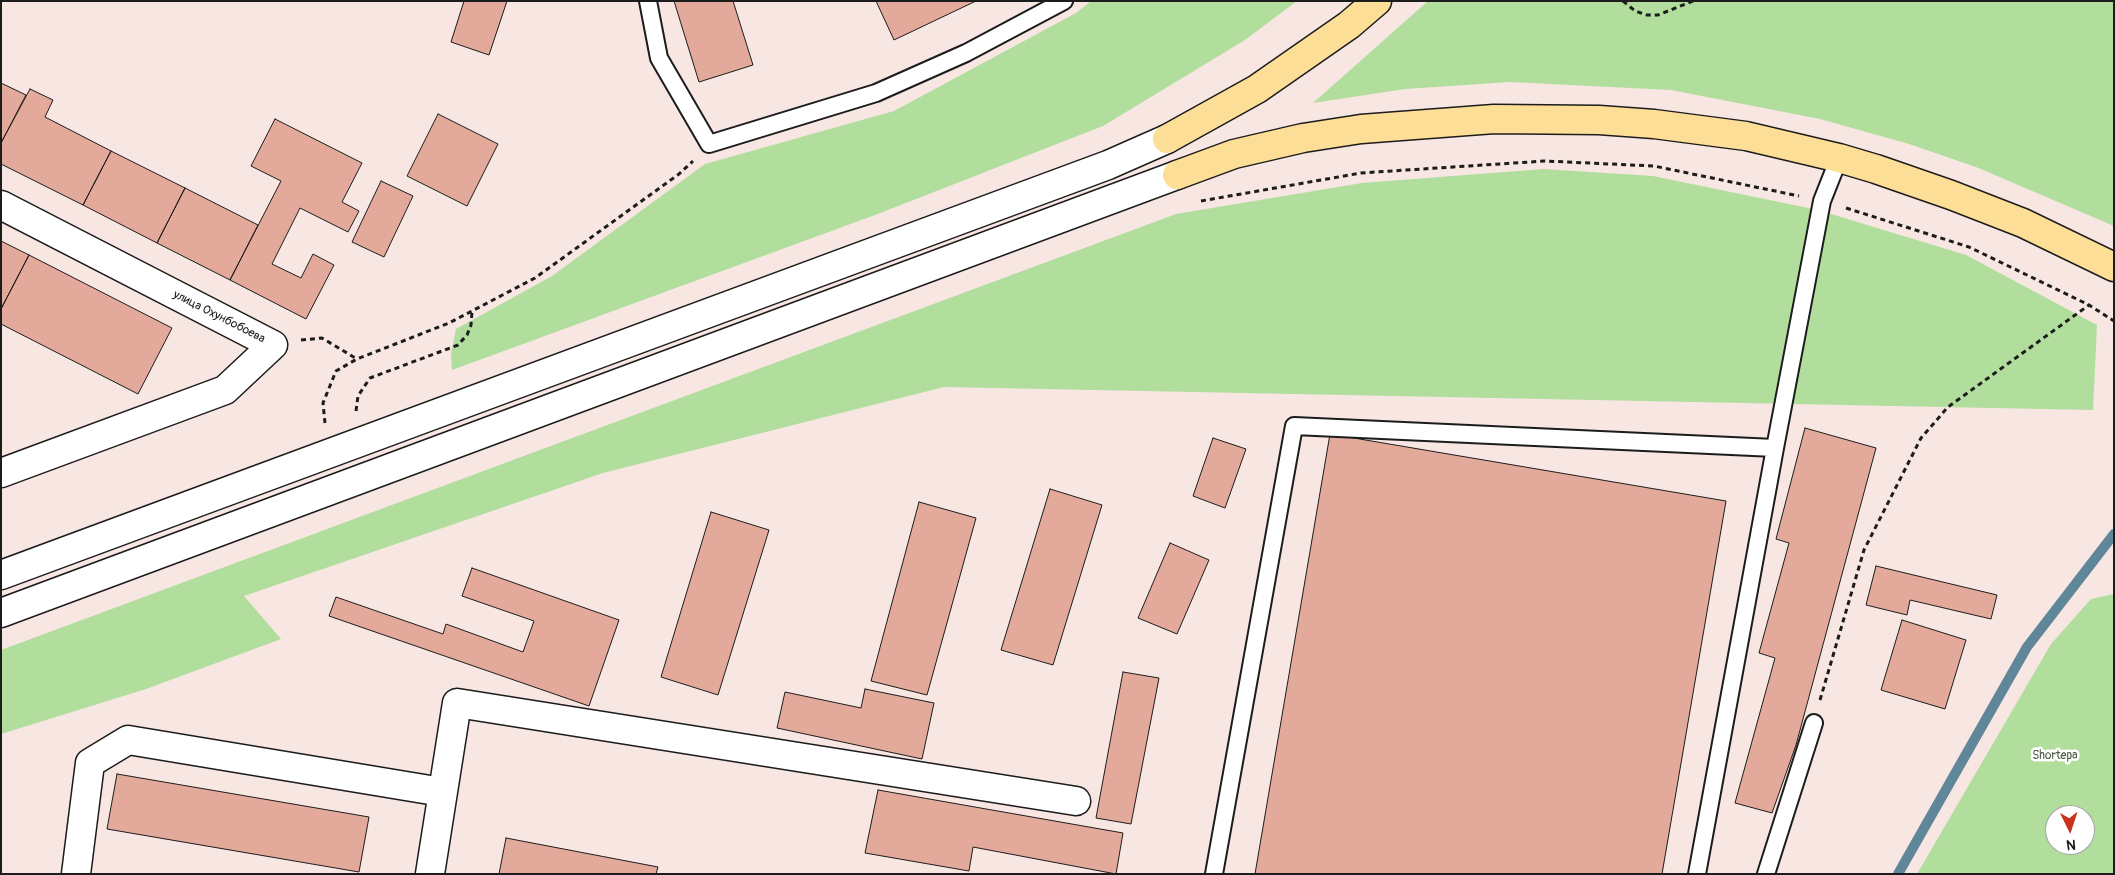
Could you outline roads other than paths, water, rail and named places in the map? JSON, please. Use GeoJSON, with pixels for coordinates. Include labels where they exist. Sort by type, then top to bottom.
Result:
{"type":"FeatureCollection","features":[{"type":"Feature","properties":{"kind":"highway"},"geometry":{"type":"LineString","coordinates":[[1167,139],[1223,109],[1273,78],[1349,25],[1378,1]]}},
{"type":"Feature","properties":{"kind":"highway"},"geometry":{"type":"LineString","coordinates":[[1177,175],[1234,154],[1303,138],[1361,129],[1494,119],[1599,120],[1654,124],[1746,136],[1839,158],[1988,209],[2058,239],[2114,267]]}},
{"type":"Feature","properties":{"kind":"main road"},"geometry":{"type":"LineString","coordinates":[[1,575],[1108,165],[1167,139]]}},
{"type":"Feature","properties":{"kind":"main road"},"geometry":{"type":"LineString","coordinates":[[1,613],[1177,175]]}},
{"type":"Feature","properties":{"kind":"main road","name":"улица Охунбобоева"},"geometry":{"type":"LineString","coordinates":[[1,205],[273,345],[224,390],[1,473]]}},
{"type":"Feature","properties":{"kind":"main road"},"geometry":{"type":"LineString","coordinates":[[430,874],[457,702],[1076,801]]}},
{"type":"Feature","properties":{"kind":"main road"},"geometry":{"type":"LineString","coordinates":[[76,874],[90,763],[128,740],[442,792]]}},
{"type":"Feature","properties":{"kind":"lane"},"geometry":{"type":"LineString","coordinates":[[648,1],[659,58],[709,144],[876,93],[966,53],[1064,1]]}},
{"type":"Feature","properties":{"kind":"lane"},"geometry":{"type":"LineString","coordinates":[[1697,874],[1822,201],[1839,158]]}},
{"type":"Feature","properties":{"kind":"lane"},"geometry":{"type":"LineString","coordinates":[[1214,874],[1294,426],[1775,448]]}},
{"type":"Feature","properties":{"kind":"lane"},"geometry":{"type":"LineString","coordinates":[[1766,874],[1814,723]]}},
{"type":"Feature","properties":{"kind":"waterway"},"geometry":{"type":"LineString","coordinates":[[1898,874],[2027,647],[2114,534]]}},
{"type":"Feature","properties":{"kind":"park label","name":"Shortepa"},"geometry":{"type":"Point","coordinates":[2055,756]}}]}
